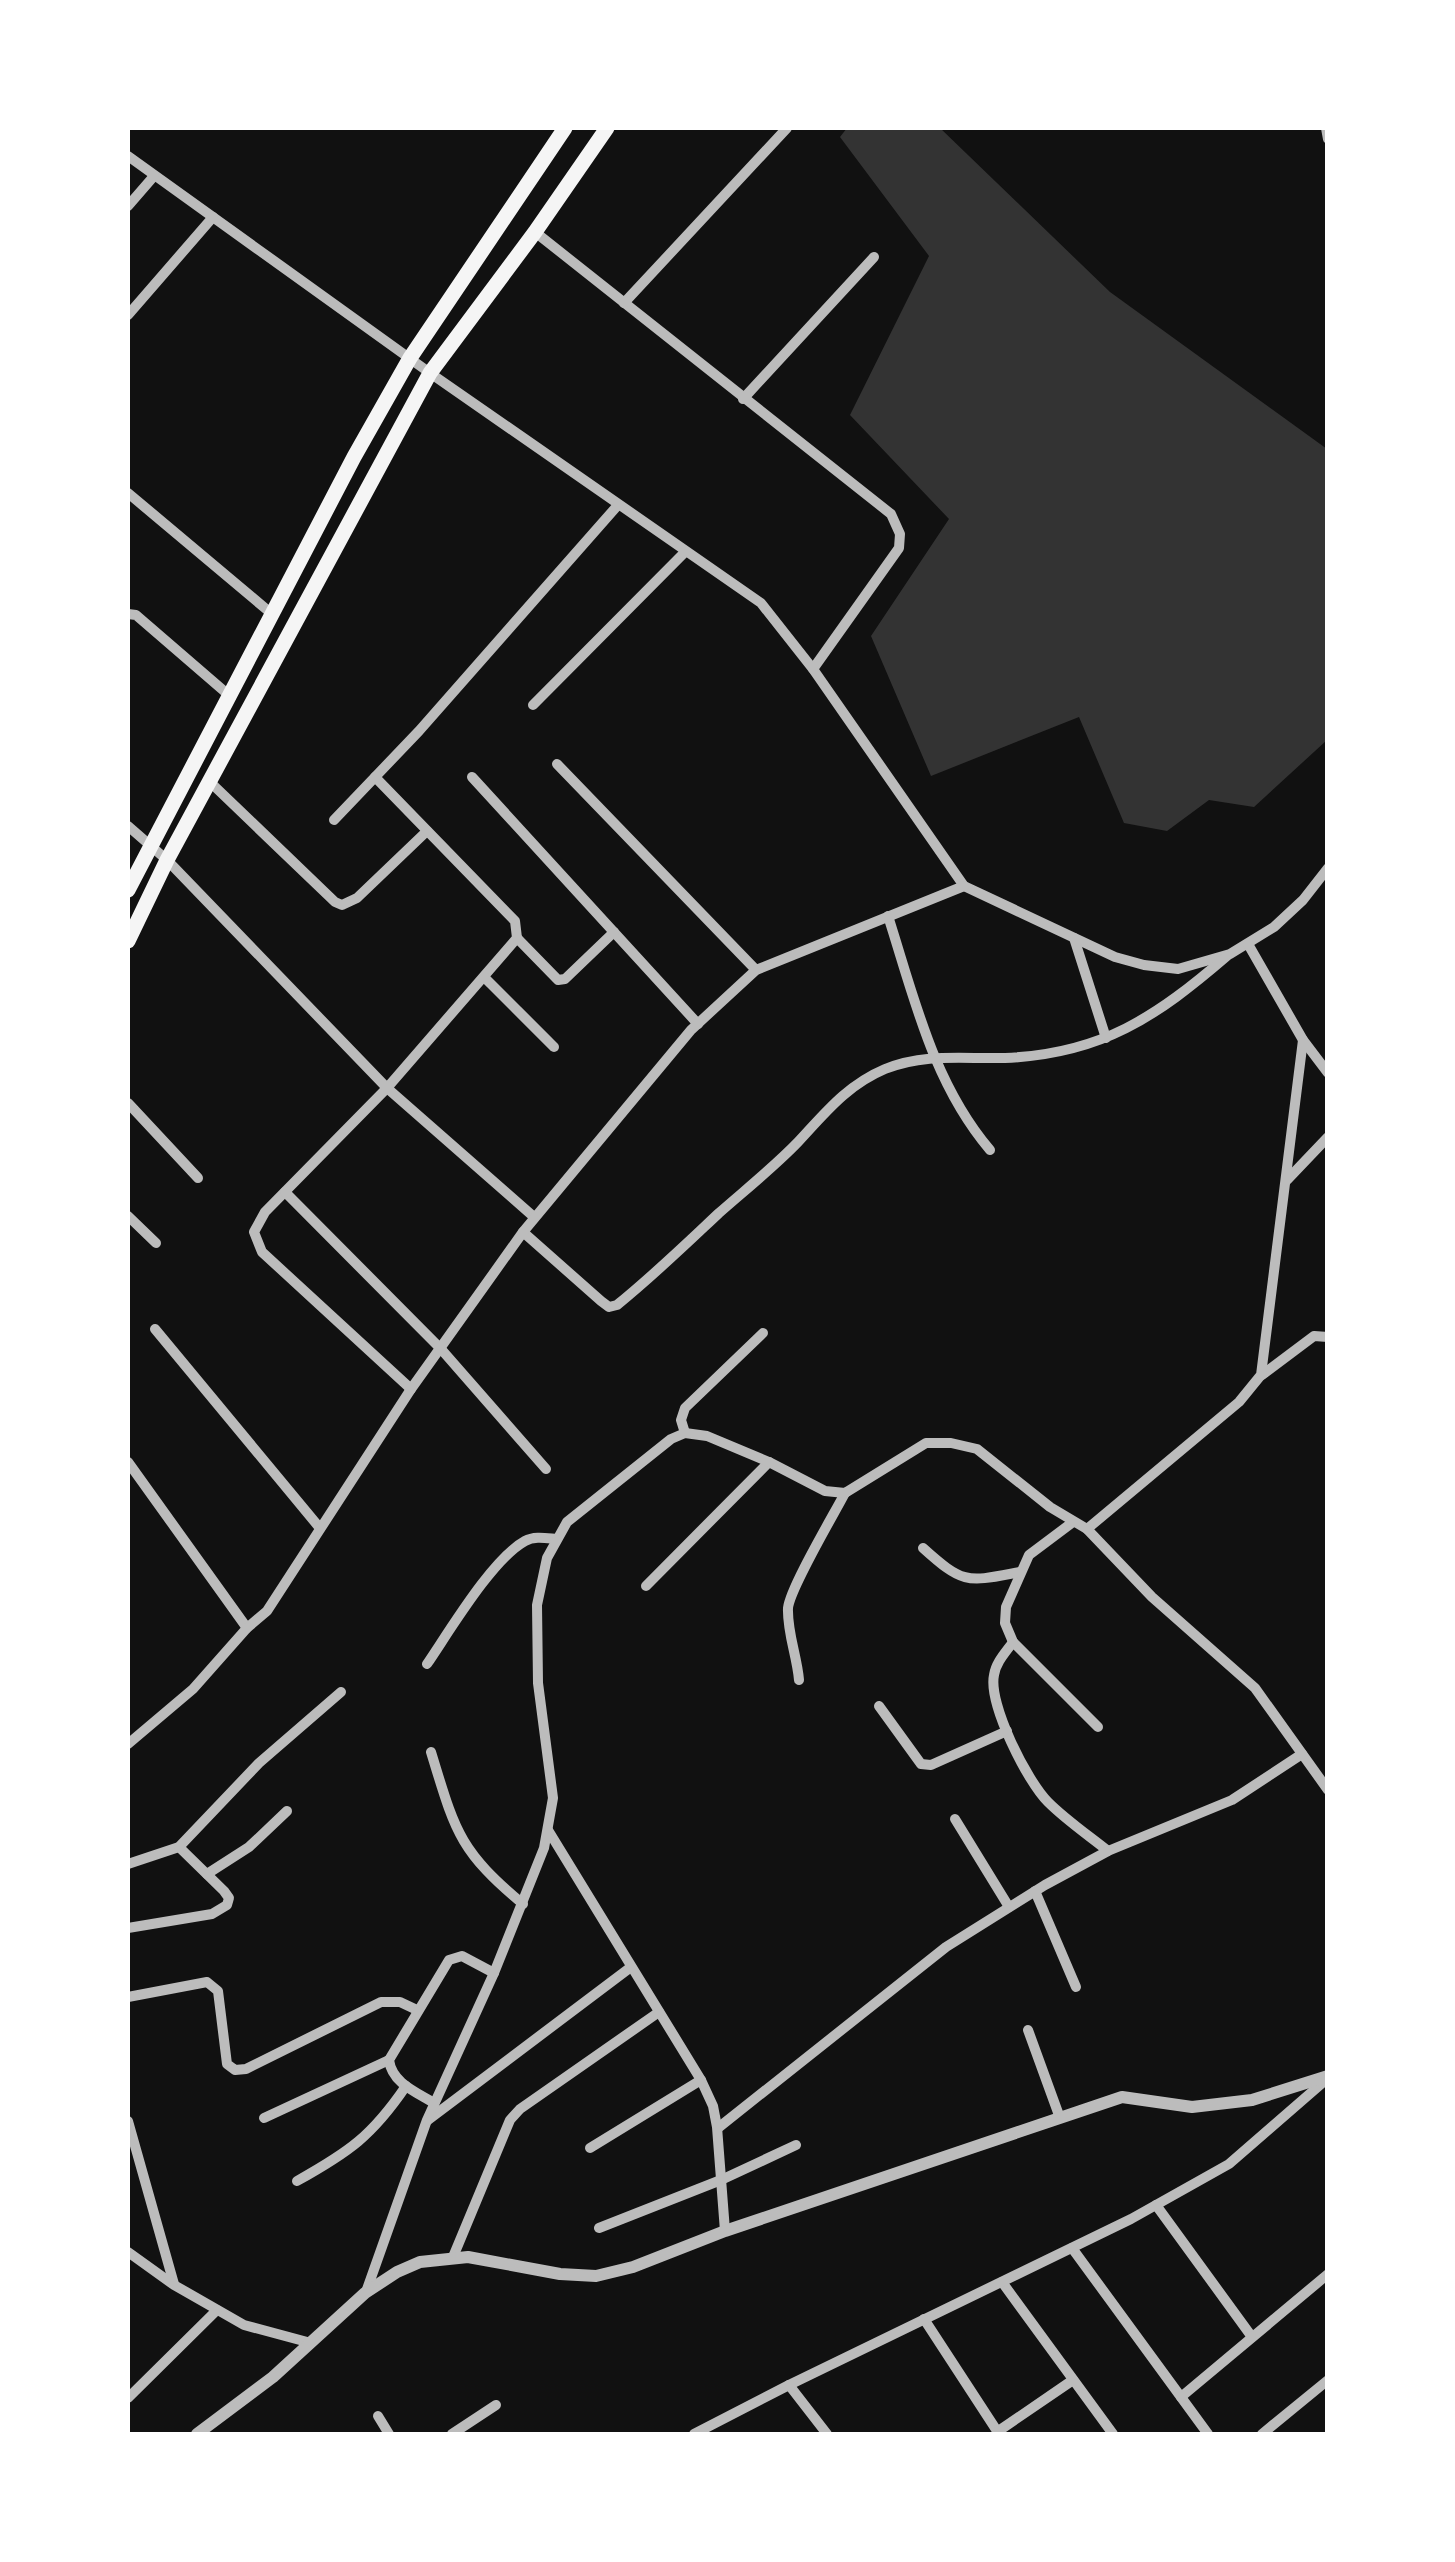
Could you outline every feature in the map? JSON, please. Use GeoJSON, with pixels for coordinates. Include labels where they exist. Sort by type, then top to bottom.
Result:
{"type":"FeatureCollection","features":[{"type":"Feature","properties":{"kind":"main road"},"geometry":{"type":"LineString","coordinates":[[128,890],[410,358],[565,128]]}},
{"type":"Feature","properties":{"kind":"main road"},"geometry":{"type":"LineString","coordinates":[[128,942],[168,860],[430,373],[535,232],[606,128]]}},
{"type":"Feature","properties":{"kind":"street"},"geometry":{"type":"LineString","coordinates":[[624,303],[787,128]]}},
{"type":"Feature","properties":{"kind":"street"},"geometry":{"type":"LineString","coordinates":[[1326,128],[1328,139]]}},
{"type":"Feature","properties":{"kind":"street"},"geometry":{"type":"LineString","coordinates":[[128,156],[430,373],[761,603],[813,669],[964,886],[1115,957],[1178,968],[1230,954]]}},
{"type":"Feature","properties":{"kind":"street"},"geometry":{"type":"LineString","coordinates":[[128,206],[154,176]]}},
{"type":"Feature","properties":{"kind":"street"},"geometry":{"type":"LineString","coordinates":[[128,315],[213,217]]}},
{"type":"Feature","properties":{"kind":"street"},"geometry":{"type":"LineString","coordinates":[[535,232],[892,514],[900,534],[899,548],[813,669]]}},
{"type":"Feature","properties":{"kind":"street"},"geometry":{"type":"LineString","coordinates":[[743,399],[874,257]]}},
{"type":"Feature","properties":{"kind":"street"},"geometry":{"type":"LineString","coordinates":[[128,494],[272,614]]}},
{"type":"Feature","properties":{"kind":"street"},"geometry":{"type":"LineString","coordinates":[[334,820],[618,505]]}},
{"type":"Feature","properties":{"kind":"street"},"geometry":{"type":"LineString","coordinates":[[533,705],[685,552]]}},
{"type":"Feature","properties":{"kind":"street"},"geometry":{"type":"LineString","coordinates":[[128,614],[136,615],[231,697]]}},
{"type":"Feature","properties":{"kind":"street"},"geometry":{"type":"LineString","coordinates":[[557,764],[756,970]]}},
{"type":"Feature","properties":{"kind":"street"},"geometry":{"type":"LineString","coordinates":[[374,776],[515,921],[516,938],[558,980],[565,979],[614,932]]}},
{"type":"Feature","properties":{"kind":"street"},"geometry":{"type":"LineString","coordinates":[[472,777],[698,1024]]}},
{"type":"Feature","properties":{"kind":"street"},"geometry":{"type":"LineString","coordinates":[[210,782],[342,905],[357,898],[427,831]]}},
{"type":"Feature","properties":{"kind":"street"},"geometry":{"type":"LineString","coordinates":[[128,826],[168,860],[387,1088],[534,1218]]}},
{"type":"Feature","properties":{"kind":"street"},"geometry":{"type":"LineString","coordinates":[[523,1232],[600,1302],[609,1307],[617,1304],[798,1142],[840,1095],[881,1070],[933,1056],[1003,1058],[1044,1054],[1136,1026],[1230,954],[1274,927],[1328,868]]}},
{"type":"Feature","properties":{"kind":"street"},"geometry":{"type":"LineString","coordinates":[[128,1744],[193,1689],[268,1610],[411,1389],[523,1232],[698,1024],[756,970],[964,886]]}},
{"type":"Feature","properties":{"kind":"street"},"geometry":{"type":"LineString","coordinates":[[888,916],[933,1056],[968,1124],[990,1150]]}},
{"type":"Feature","properties":{"kind":"street"},"geometry":{"type":"LineString","coordinates":[[411,1389],[262,1252],[254,1232],[257,1222],[387,1088],[516,938]]}},
{"type":"Feature","properties":{"kind":"street"},"geometry":{"type":"LineString","coordinates":[[1074,938],[1106,1038]]}},
{"type":"Feature","properties":{"kind":"street"},"geometry":{"type":"LineString","coordinates":[[1248,944],[1303,1040],[1328,1074]]}},
{"type":"Feature","properties":{"kind":"street"},"geometry":{"type":"LineString","coordinates":[[484,978],[554,1047]]}},
{"type":"Feature","properties":{"kind":"street"},"geometry":{"type":"LineString","coordinates":[[1261,1375],[1303,1040]]}},
{"type":"Feature","properties":{"kind":"street"},"geometry":{"type":"LineString","coordinates":[[128,1104],[198,1178]]}},
{"type":"Feature","properties":{"kind":"street"},"geometry":{"type":"LineString","coordinates":[[1286,1181],[1328,1137]]}},
{"type":"Feature","properties":{"kind":"street"},"geometry":{"type":"LineString","coordinates":[[284,1192],[441,1349],[546,1469]]}},
{"type":"Feature","properties":{"kind":"street"},"geometry":{"type":"LineString","coordinates":[[128,1216],[156,1243]]}},
{"type":"Feature","properties":{"kind":"street"},"geometry":{"type":"LineString","coordinates":[[155,1329],[320,1527]]}},
{"type":"Feature","properties":{"kind":"street"},"geometry":{"type":"LineString","coordinates":[[685,1433],[681,1420],[685,1408],[762,1333]]}},
{"type":"Feature","properties":{"kind":"street"},"geometry":{"type":"LineString","coordinates":[[1087,1530],[1238,1402],[1261,1375],[1314,1336],[1328,1337]]}},
{"type":"Feature","properties":{"kind":"street"},"geometry":{"type":"LineString","coordinates":[[366,2293],[427,2120],[494,1973],[544,1848],[552,1798],[538,1682],[537,1605],[547,1558],[556,1538],[580,1510],[685,1433],[707,1436],[824,1491],[845,1493]]}},
{"type":"Feature","properties":{"kind":"street"},"geometry":{"type":"LineString","coordinates":[[799,1680],[788,1627],[788,1602],[845,1493],[926,1444],[950,1443],[977,1449],[1087,1530],[1152,1597],[1255,1688],[1328,1790]]}},
{"type":"Feature","properties":{"kind":"street"},"geometry":{"type":"LineString","coordinates":[[128,1462],[247,1628]]}},
{"type":"Feature","properties":{"kind":"street"},"geometry":{"type":"LineString","coordinates":[[646,1586],[769,1462]]}},
{"type":"Feature","properties":{"kind":"street"},"geometry":{"type":"LineString","coordinates":[[1073,1522],[1029,1555],[1006,1607],[1005,1623],[1013,1642],[1098,1727]]}},
{"type":"Feature","properties":{"kind":"street"},"geometry":{"type":"LineString","coordinates":[[427,1664],[507,1556],[524,1541],[556,1538]]}},
{"type":"Feature","properties":{"kind":"street"},"geometry":{"type":"LineString","coordinates":[[923,1548],[950,1572],[972,1581],[1020,1572]]}},
{"type":"Feature","properties":{"kind":"street"},"geometry":{"type":"LineString","coordinates":[[1013,1642],[999,1660],[992,1680],[1021,1764],[1048,1802],[1108,1850]]}},
{"type":"Feature","properties":{"kind":"street"},"geometry":{"type":"LineString","coordinates":[[128,1864],[180,1847],[260,1763],[340,1692]]}},
{"type":"Feature","properties":{"kind":"street"},"geometry":{"type":"LineString","coordinates":[[880,1706],[921,1764],[931,1765],[1007,1731]]}},
{"type":"Feature","properties":{"kind":"street"},"geometry":{"type":"LineString","coordinates":[[431,1752],[454,1830],[490,1877],[523,1904]]}},
{"type":"Feature","properties":{"kind":"street"},"geometry":{"type":"LineString","coordinates":[[718,2128],[946,1947],[1108,1850],[1232,1800],[1302,1754]]}},
{"type":"Feature","properties":{"kind":"street"},"geometry":{"type":"LineString","coordinates":[[206,1874],[248,1848],[286,1811]]}},
{"type":"Feature","properties":{"kind":"street"},"geometry":{"type":"LineString","coordinates":[[955,1819],[1009,1907]]}},
{"type":"Feature","properties":{"kind":"street"},"geometry":{"type":"LineString","coordinates":[[547,1829],[701,2080],[713,2106],[725,2231]]}},
{"type":"Feature","properties":{"kind":"street"},"geometry":{"type":"LineString","coordinates":[[128,1928],[222,1910],[229,1898],[180,1847]]}},
{"type":"Feature","properties":{"kind":"street"},"geometry":{"type":"LineString","coordinates":[[1035,1891],[1076,1987]]}},
{"type":"Feature","properties":{"kind":"street"},"geometry":{"type":"LineString","coordinates":[[434,2104],[390,2071],[389,2060],[442,1970],[456,1956],[494,1973]]}},
{"type":"Feature","properties":{"kind":"street"},"geometry":{"type":"LineString","coordinates":[[427,2120],[631,1967]]}},
{"type":"Feature","properties":{"kind":"street"},"geometry":{"type":"LineString","coordinates":[[128,1998],[213,1984],[218,1991],[228,2064],[234,2070],[246,2069],[381,2002],[400,2002],[417,2010]]}},
{"type":"Feature","properties":{"kind":"street"},"geometry":{"type":"LineString","coordinates":[[453,2257],[510,2120],[520,2109],[659,2012]]}},
{"type":"Feature","properties":{"kind":"street"},"geometry":{"type":"LineString","coordinates":[[1028,2030],[1060,2118]]}},
{"type":"Feature","properties":{"kind":"street"},"geometry":{"type":"LineString","coordinates":[[264,2118],[389,2060]]}},
{"type":"Feature","properties":{"kind":"street"},"geometry":{"type":"LineString","coordinates":[[196,2434],[208,2430],[273,2377],[366,2293],[420,2262],[468,2257],[560,2274],[596,2276],[633,2267],[725,2231],[1122,2097],[1192,2108],[1252,2100],[1328,2077]]}},
{"type":"Feature","properties":{"kind":"street"},"geometry":{"type":"LineString","coordinates":[[694,2434],[1156,2205],[1228,2164],[1328,2077]]}},
{"type":"Feature","properties":{"kind":"street"},"geometry":{"type":"LineString","coordinates":[[590,2148],[701,2080]]}},
{"type":"Feature","properties":{"kind":"street"},"geometry":{"type":"LineString","coordinates":[[297,2181],[365,2138],[406,2086]]}},
{"type":"Feature","properties":{"kind":"street"},"geometry":{"type":"LineString","coordinates":[[128,2121],[174,2284]]}},
{"type":"Feature","properties":{"kind":"street"},"geometry":{"type":"LineString","coordinates":[[599,2228],[721,2180],[796,2145]]}},
{"type":"Feature","properties":{"kind":"street"},"geometry":{"type":"LineString","coordinates":[[1156,2205],[1252,2337]]}},
{"type":"Feature","properties":{"kind":"street"},"geometry":{"type":"LineString","coordinates":[[1072,2248],[1208,2434]]}},
{"type":"Feature","properties":{"kind":"street"},"geometry":{"type":"LineString","coordinates":[[128,2252],[244,2325],[311,2343]]}},
{"type":"Feature","properties":{"kind":"street"},"geometry":{"type":"LineString","coordinates":[[1181,2396],[1328,2274]]}},
{"type":"Feature","properties":{"kind":"street"},"geometry":{"type":"LineString","coordinates":[[1002,2282],[1110,2430],[1093,2434]]}},
{"type":"Feature","properties":{"kind":"street"},"geometry":{"type":"LineString","coordinates":[[128,2398],[217,2310]]}},
{"type":"Feature","properties":{"kind":"street"},"geometry":{"type":"LineString","coordinates":[[924,2319],[998,2433],[1074,2380]]}},
{"type":"Feature","properties":{"kind":"street"},"geometry":{"type":"LineString","coordinates":[[1262,2434],[1328,2380]]}},
{"type":"Feature","properties":{"kind":"street"},"geometry":{"type":"LineString","coordinates":[[789,2385],[826,2434]]}},
{"type":"Feature","properties":{"kind":"street"},"geometry":{"type":"LineString","coordinates":[[452,2434],[496,2405]]}},
{"type":"Feature","properties":{"kind":"street"},"geometry":{"type":"LineString","coordinates":[[378,2416],[389,2434]]}},
{"type":"Feature","properties":{"kind":"shaded area"},"geometry":{"type":"Polygon","coordinates":[[[847,128],[940,128],[1110,292],[1327,449],[1327,740],[1254,807],[1209,800],[1167,831],[1124,823],[1079,717],[931,776],[871,636],[949,519],[850,415],[929,256],[840,137],[847,128]]]}}]}
